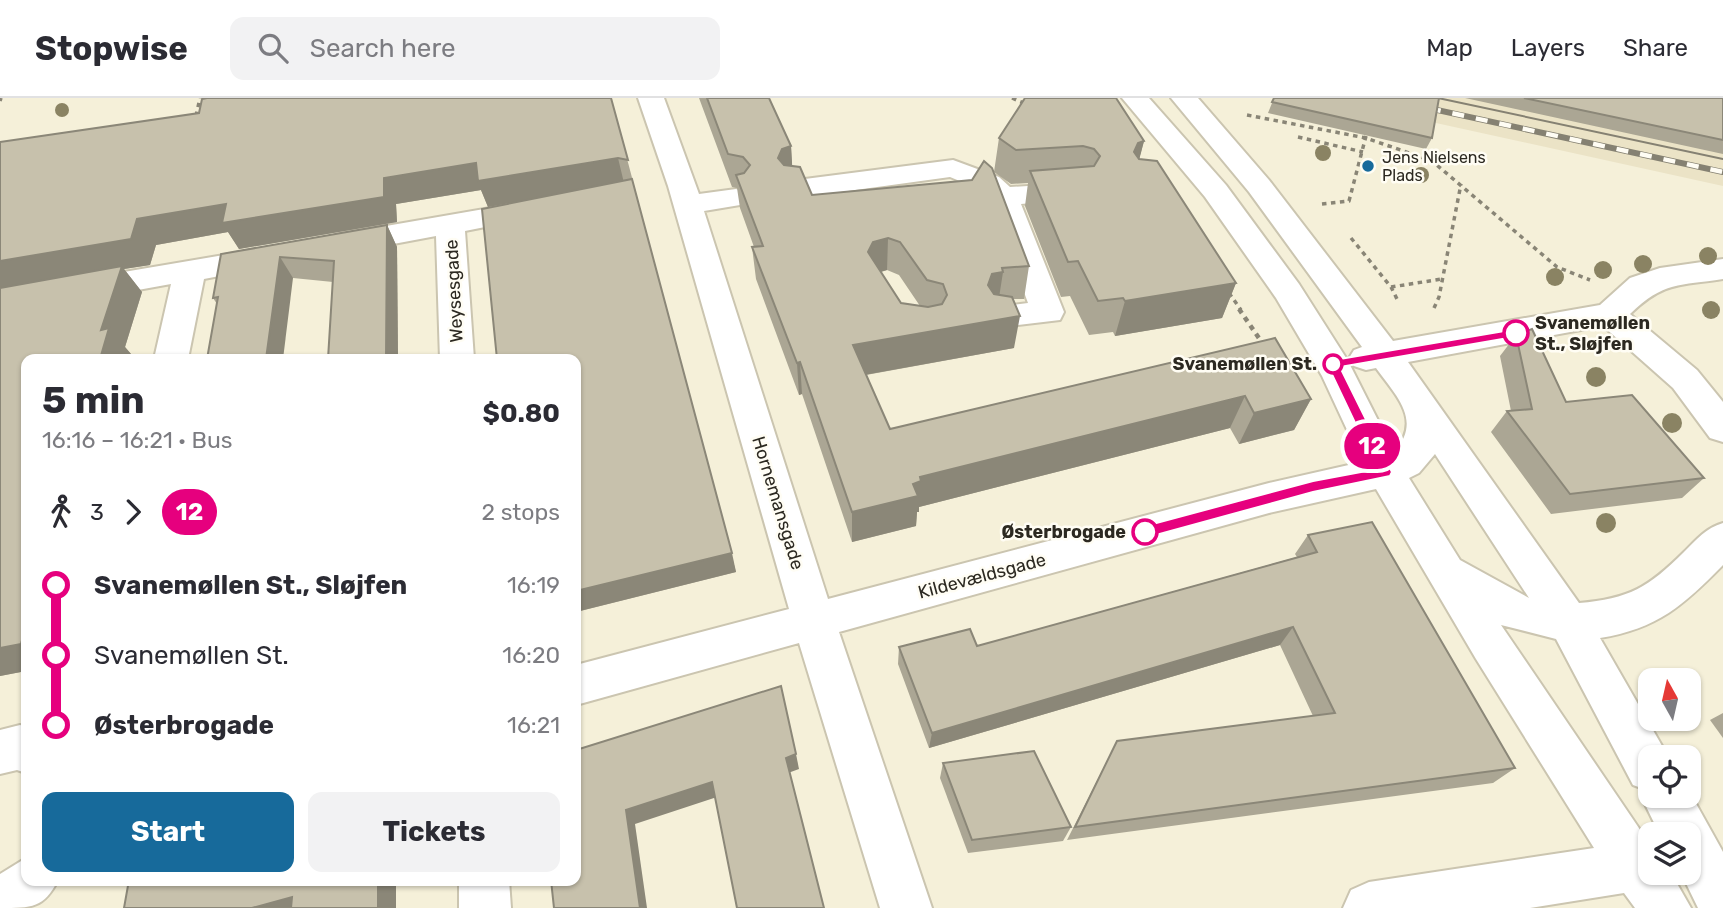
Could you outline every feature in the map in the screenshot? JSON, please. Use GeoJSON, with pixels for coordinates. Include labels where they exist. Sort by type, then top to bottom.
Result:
{"type":"FeatureCollection","features":[{"type":"Feature","properties":{"kind":"street","name":"Hornemansgade"},"geometry":{"type":"LineString","coordinates":[[651,98],[688,204],[814,622],[906,908]]}},
{"type":"Feature","properties":{"kind":"street"},"geometry":{"type":"LineString","coordinates":[[1135,98],[1207,177],[1294,300],[1333,364],[1386,472],[1439,563],[1638,858]]}},
{"type":"Feature","properties":{"kind":"street"},"geometry":{"type":"LineString","coordinates":[[1186,101],[1259,186],[1421,405],[1570,625],[1638,747]]}},
{"type":"Feature","properties":{"kind":"street"},"geometry":{"type":"LineString","coordinates":[[797,189],[953,167],[989,183],[1003,196],[1048,312],[1002,316]]}},
{"type":"Feature","properties":{"kind":"street"},"geometry":{"type":"LineString","coordinates":[[1167,182],[1207,177]]}},
{"type":"Feature","properties":{"kind":"street"},"geometry":{"type":"LineString","coordinates":[[1003,196],[1076,192]]}},
{"type":"Feature","properties":{"kind":"street"},"geometry":{"type":"LineString","coordinates":[[688,204],[736,198]]}},
{"type":"Feature","properties":{"kind":"street"},"geometry":{"type":"LineString","coordinates":[[0,304],[557,206]]}},
{"type":"Feature","properties":{"kind":"street","name":"Weysesgade"},"geometry":{"type":"LineString","coordinates":[[450,223],[457,354]]}},
{"type":"Feature","properties":{"kind":"street"},"geometry":{"type":"LineString","coordinates":[[1333,364],[1620,305],[1641,285],[1660,278],[1723,269]]}},
{"type":"Feature","properties":{"kind":"street"},"geometry":{"type":"LineString","coordinates":[[173,354],[190,272]]}},
{"type":"Feature","properties":{"kind":"street"},"geometry":{"type":"LineString","coordinates":[[1620,305],[1685,379],[1723,428]]}},
{"type":"Feature","properties":{"kind":"street"},"geometry":{"type":"LineString","coordinates":[[1685,379],[1723,375]]}},
{"type":"Feature","properties":{"kind":"street","name":"Kildevældsgade"},"geometry":{"type":"LineString","coordinates":[[581,684],[1269,498],[1386,472],[1406,463],[1422,445],[1426,427],[1421,405]]}},
{"type":"Feature","properties":{"kind":"street"},"geometry":{"type":"LineString","coordinates":[[1439,563],[1491,600],[1525,616],[1570,625],[1628,615],[1657,601],[1723,539]]}},
{"type":"Feature","properties":{"kind":"street"},"geometry":{"type":"LineString","coordinates":[[0,752],[21,748]]}},
{"type":"Feature","properties":{"kind":"street"},"geometry":{"type":"LineString","coordinates":[[1701,864],[1723,903]]}},
{"type":"Feature","properties":{"kind":"street"},"geometry":{"type":"LineString","coordinates":[[1369,908],[1638,866]]}},
{"type":"Feature","properties":{"kind":"street"},"geometry":{"type":"LineString","coordinates":[[1653,885],[1665,908]]}},
{"type":"Feature","properties":{"kind":"street"},"geometry":{"type":"LineString","coordinates":[[484,886],[485,908]]}},
{"type":"Feature","properties":{"kind":"path"},"geometry":{"type":"LineString","coordinates":[[196,116],[200,98]]}},
{"type":"Feature","properties":{"kind":"path"},"geometry":{"type":"LineString","coordinates":[[1012,98],[1034,106]]}},
{"type":"Feature","properties":{"kind":"path"},"geometry":{"type":"LineString","coordinates":[[1186,101],[1366,136],[1432,162],[1461,183],[1557,267],[1620,305]]}},
{"type":"Feature","properties":{"kind":"path"},"geometry":{"type":"LineString","coordinates":[[1322,204],[1349,201],[1366,136]]}},
{"type":"Feature","properties":{"kind":"path"},"geometry":{"type":"LineString","coordinates":[[1297,137],[1363,152]]}},
{"type":"Feature","properties":{"kind":"path"},"geometry":{"type":"LineString","coordinates":[[1432,313],[1442,279],[1461,183]]}},
{"type":"Feature","properties":{"kind":"path"},"geometry":{"type":"LineString","coordinates":[[1391,287],[1442,279]]}},
{"type":"Feature","properties":{"kind":"path"},"geometry":{"type":"LineString","coordinates":[[1226,288],[1266,349]]}},
{"type":"Feature","properties":{"kind":"shaded area"},"geometry":{"type":"Polygon","coordinates":[[[1322,98],[1723,98],[1723,186],[1322,98]]]}},
{"type":"Feature","properties":{"kind":"building"},"geometry":{"type":"Polygon","coordinates":[[[611,98],[628,160],[618,158],[478,181],[476,163],[384,178],[384,197],[222,223],[226,204],[137,219],[131,239],[0,261],[0,142],[199,113],[202,99],[611,98]]]}},
{"type":"Feature","properties":{"kind":"building"},"geometry":{"type":"Polygon","coordinates":[[[707,98],[769,98],[791,146],[782,149],[778,158],[784,165],[800,167],[812,195],[972,180],[984,161],[992,168],[1029,266],[1002,268],[1003,272],[992,274],[988,285],[994,294],[1012,297],[1020,316],[853,345],[890,429],[1275,338],[1311,399],[1254,413],[1245,396],[920,477],[921,481],[913,484],[918,496],[852,512],[800,362],[797,363],[752,247],[763,246],[736,175],[744,173],[750,165],[743,157],[728,154],[707,98]],[[888,238],[873,242],[868,252],[901,303],[928,307],[942,304],[947,295],[943,284],[927,280],[900,242],[888,238]]]}},
{"type":"Feature","properties":{"kind":"building"},"geometry":{"type":"Polygon","coordinates":[[[1025,98],[1116,98],[1144,141],[1138,143],[1134,152],[1139,159],[1157,161],[1236,283],[1125,301],[1123,298],[1098,301],[1078,261],[1068,262],[1030,171],[1094,166],[1100,156],[1094,149],[1083,146],[1016,150],[999,138],[1025,98]]]}},
{"type":"Feature","properties":{"kind":"building"},"geometry":{"type":"Polygon","coordinates":[[[1274,98],[1439,98],[1432,138],[1272,102],[1274,98]]]}},
{"type":"Feature","properties":{"kind":"building"},"geometry":{"type":"Polygon","coordinates":[[[1524,98],[1723,98],[1723,140],[1524,98]]]}},
{"type":"Feature","properties":{"kind":"building"},"geometry":{"type":"Polygon","coordinates":[[[632,179],[732,553],[581,590],[581,354],[496,354],[482,209],[632,179]]]}},
{"type":"Feature","properties":{"kind":"building"},"geometry":{"type":"Polygon","coordinates":[[[387,225],[386,354],[328,354],[334,261],[280,257],[267,354],[208,354],[218,297],[213,298],[221,254],[387,225]]]}},
{"type":"Feature","properties":{"kind":"building"},"geometry":{"type":"Polygon","coordinates":[[[122,266],[101,330],[109,328],[101,354],[21,354],[21,644],[0,648],[0,288],[122,266]]]}},
{"type":"Feature","properties":{"kind":"building"},"geometry":{"type":"Polygon","coordinates":[[[1532,329],[1566,402],[1632,395],[1704,478],[1570,494],[1507,411],[1532,409],[1516,335],[1532,329]]]}},
{"type":"Feature","properties":{"kind":"building"},"geometry":{"type":"Polygon","coordinates":[[[1372,522],[1515,768],[1075,827],[1117,741],[1335,713],[1293,627],[932,733],[899,647],[970,629],[977,646],[1317,552],[1308,535],[1372,522]]]}},
{"type":"Feature","properties":{"kind":"building"},"geometry":{"type":"Polygon","coordinates":[[[781,686],[796,754],[786,758],[824,908],[737,908],[712,782],[626,810],[640,908],[554,908],[552,886],[581,886],[581,748],[781,686]]]}},
{"type":"Feature","properties":{"kind":"building"},"geometry":{"type":"Polygon","coordinates":[[[1034,751],[1071,827],[972,840],[943,763],[1034,751]]]}},
{"type":"Feature","properties":{"kind":"building"},"geometry":{"type":"Polygon","coordinates":[[[128,886],[378,886],[378,908],[291,908],[292,897],[252,908],[124,908],[128,886]]]}},
{"type":"Feature","properties":{"kind":"tram line"},"geometry":{"type":"LineString","coordinates":[[1438,98],[1723,159]]}},
{"type":"Feature","properties":{"kind":"railway"},"geometry":{"type":"LineString","coordinates":[[1382,98],[1723,172]]}},
{"type":"Feature","properties":{"kind":"bus line","name":"12"},"geometry":{"type":"LineString","coordinates":[[1145,532],[1313,486],[1386,472],[1333,364],[1516,333]]}},
{"type":"Feature","properties":{"kind":"place","name":"Jens Nielsens Plads"},"geometry":{"type":"Point","coordinates":[1368,166]}},
{"type":"Feature","properties":{"kind":"place","name":"Svanemøllen St., Sløjfen"},"geometry":{"type":"Point","coordinates":[1516,333]}},
{"type":"Feature","properties":{"kind":"place","name":"Svanemøllen St."},"geometry":{"type":"Point","coordinates":[1333,364]}},
{"type":"Feature","properties":{"kind":"place","name":"Østerbrogade"},"geometry":{"type":"Point","coordinates":[1145,532]}}]}
